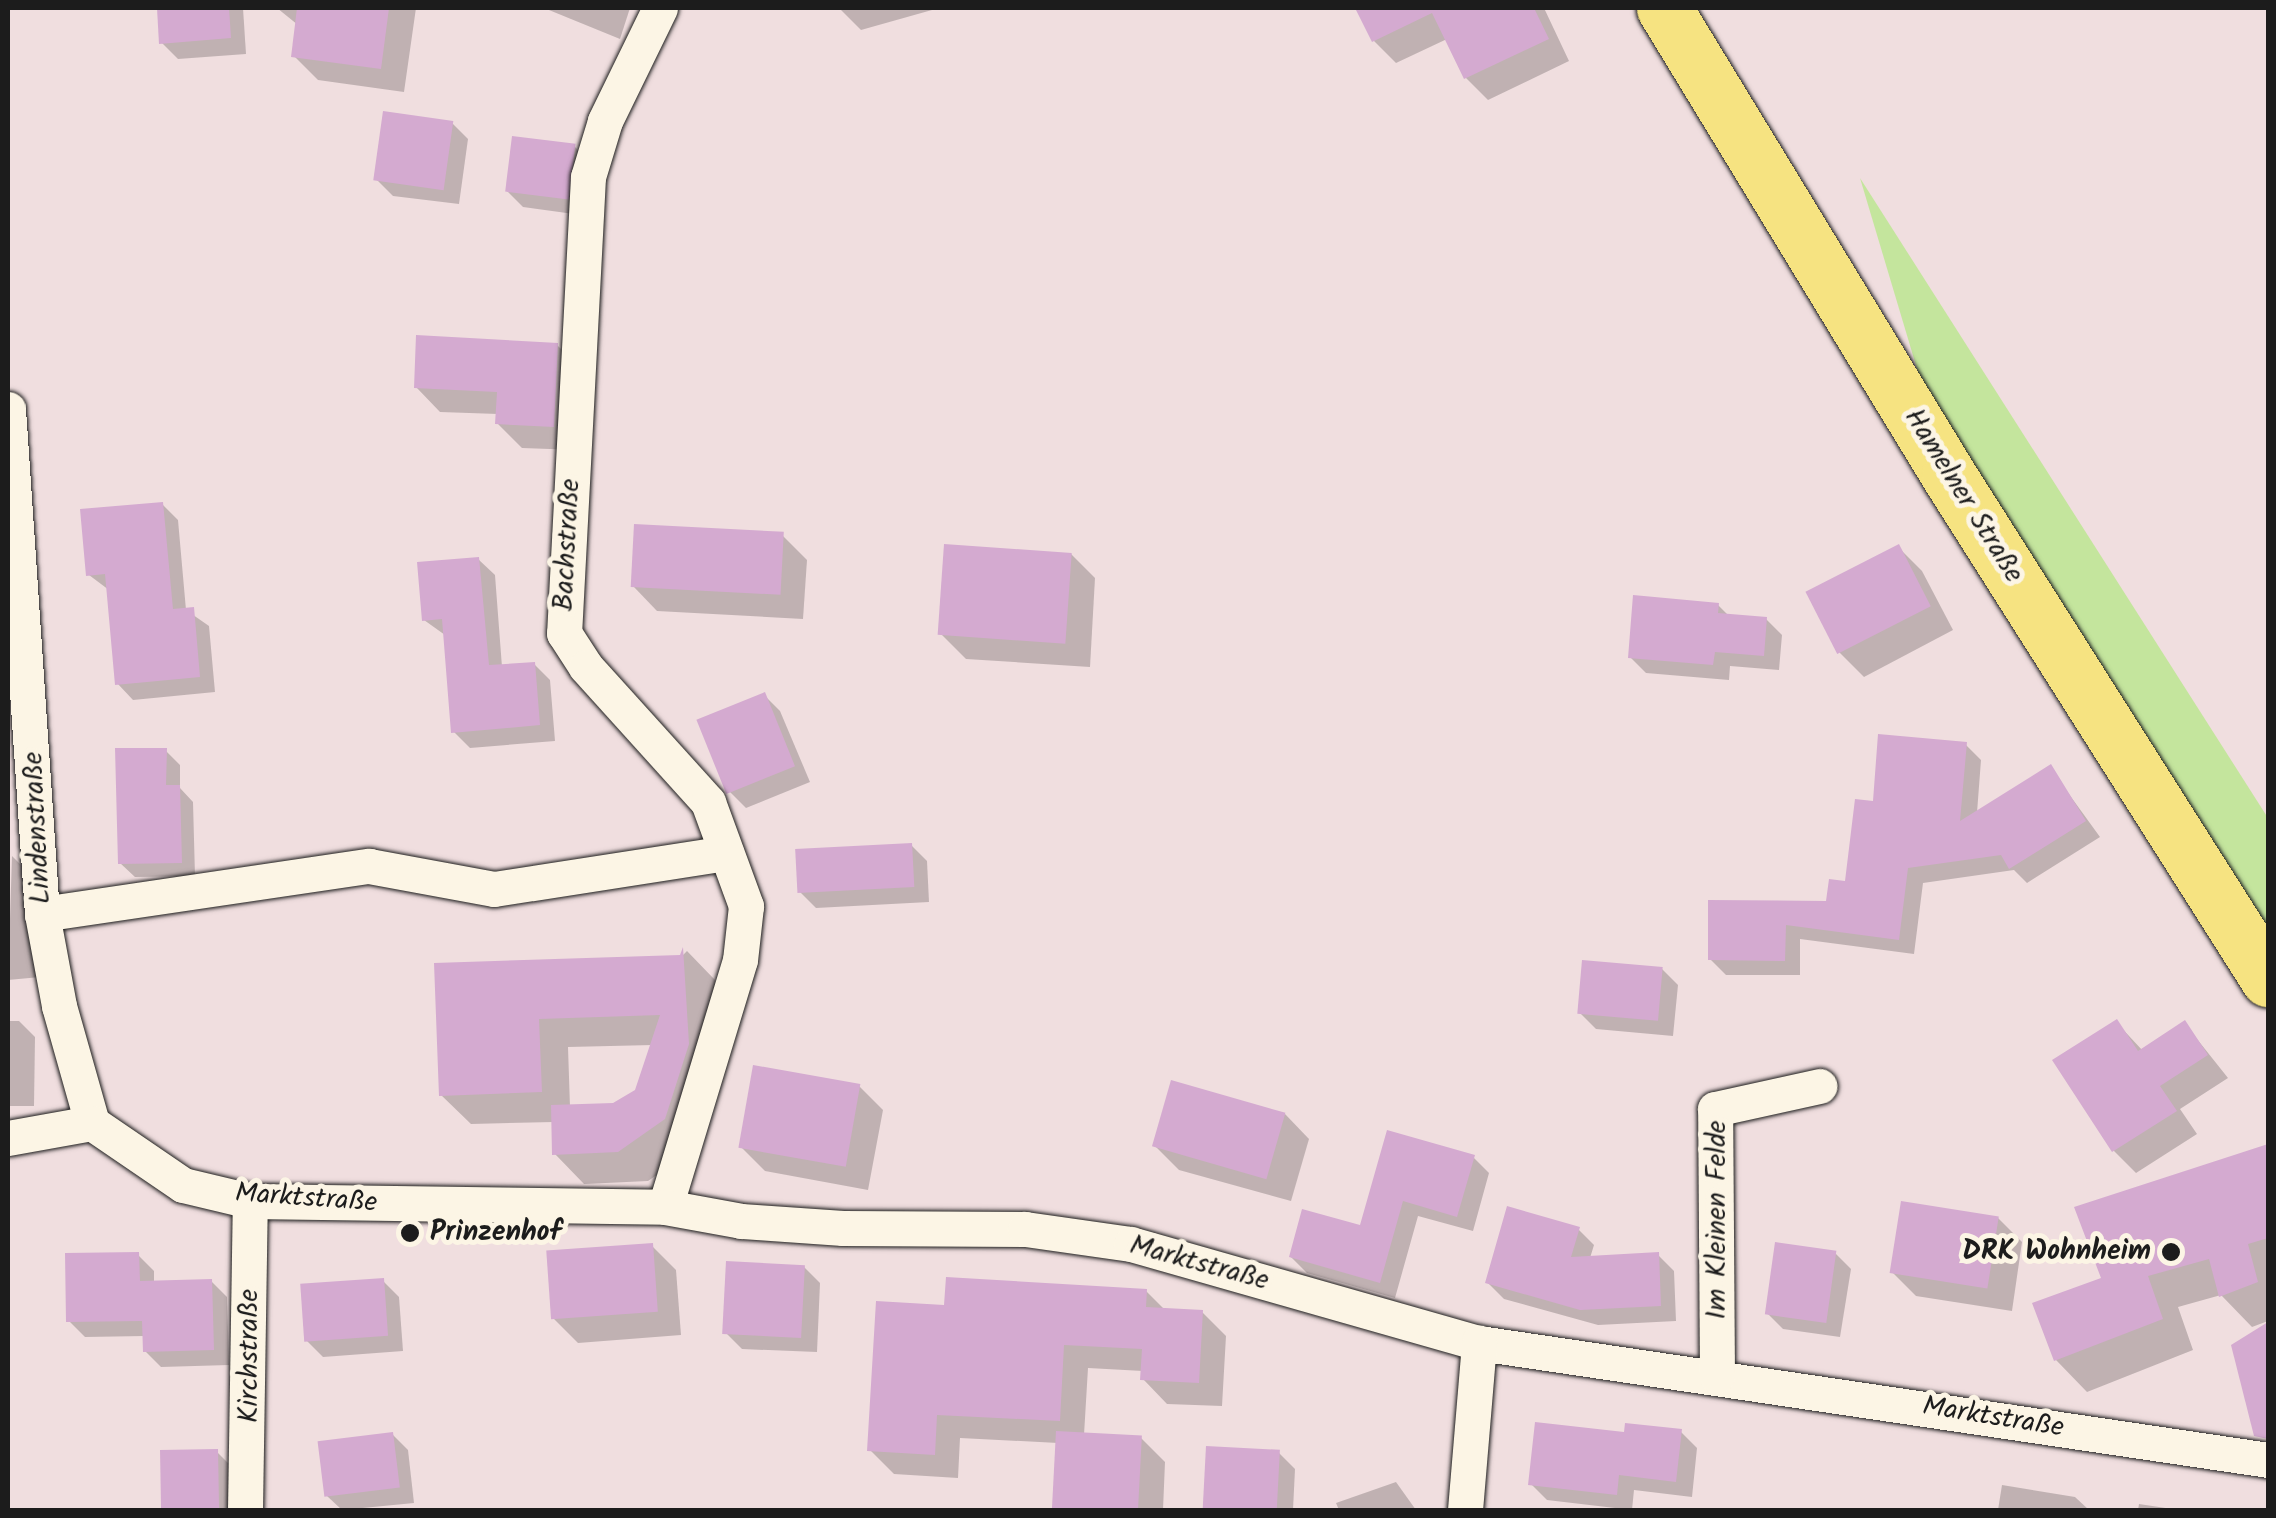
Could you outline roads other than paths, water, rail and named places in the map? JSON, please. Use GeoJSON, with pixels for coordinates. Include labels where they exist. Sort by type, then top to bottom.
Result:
{"type":"FeatureCollection","features":[{"type":"Feature","properties":{"kind":"main road","name":"Hamelner Straße"},"geometry":{"type":"LineString","coordinates":[[1664,8],[1950,476],[2268,979]]}},
{"type":"Feature","properties":{"kind":"street","name":"Bachstraße"},"geometry":{"type":"LineString","coordinates":[[660,8],[605,121],[588,176],[564,632],[586,667],[708,802],[746,906],[740,960],[666,1207]]}},
{"type":"Feature","properties":{"kind":"street","name":"Lindenstraße"},"geometry":{"type":"LineString","coordinates":[[8,409],[42,914],[59,1006],[92,1122]]}},
{"type":"Feature","properties":{"kind":"street"},"geometry":{"type":"LineString","coordinates":[[42,914],[369,866],[494,888],[726,853]]}},
{"type":"Feature","properties":{"kind":"street","name":"Im Kleinen Felde"},"geometry":{"type":"LineString","coordinates":[[1718,1376],[1714,1109],[1820,1086]]}},
{"type":"Feature","properties":{"kind":"street"},"geometry":{"type":"LineString","coordinates":[[8,1138],[92,1122]]}},
{"type":"Feature","properties":{"kind":"street","name":"Marktstraße"},"geometry":{"type":"LineString","coordinates":[[92,1122],[127,1152],[184,1184],[250,1201],[666,1207],[741,1221],[1025,1228],[1130,1244],[1479,1342],[2268,1460]]}},
{"type":"Feature","properties":{"kind":"street","name":"Kirchstraße"},"geometry":{"type":"LineString","coordinates":[[246,1510],[250,1201]]}},
{"type":"Feature","properties":{"kind":"street"},"geometry":{"type":"LineString","coordinates":[[1465,1510],[1479,1342]]}},
{"type":"Feature","properties":{"kind":"place","name":"Prinzenhof"},"geometry":{"type":"Point","coordinates":[410,1233]}},
{"type":"Feature","properties":{"kind":"place","name":"DRK Wohnheim"},"geometry":{"type":"Point","coordinates":[2171,1252]}}]}
